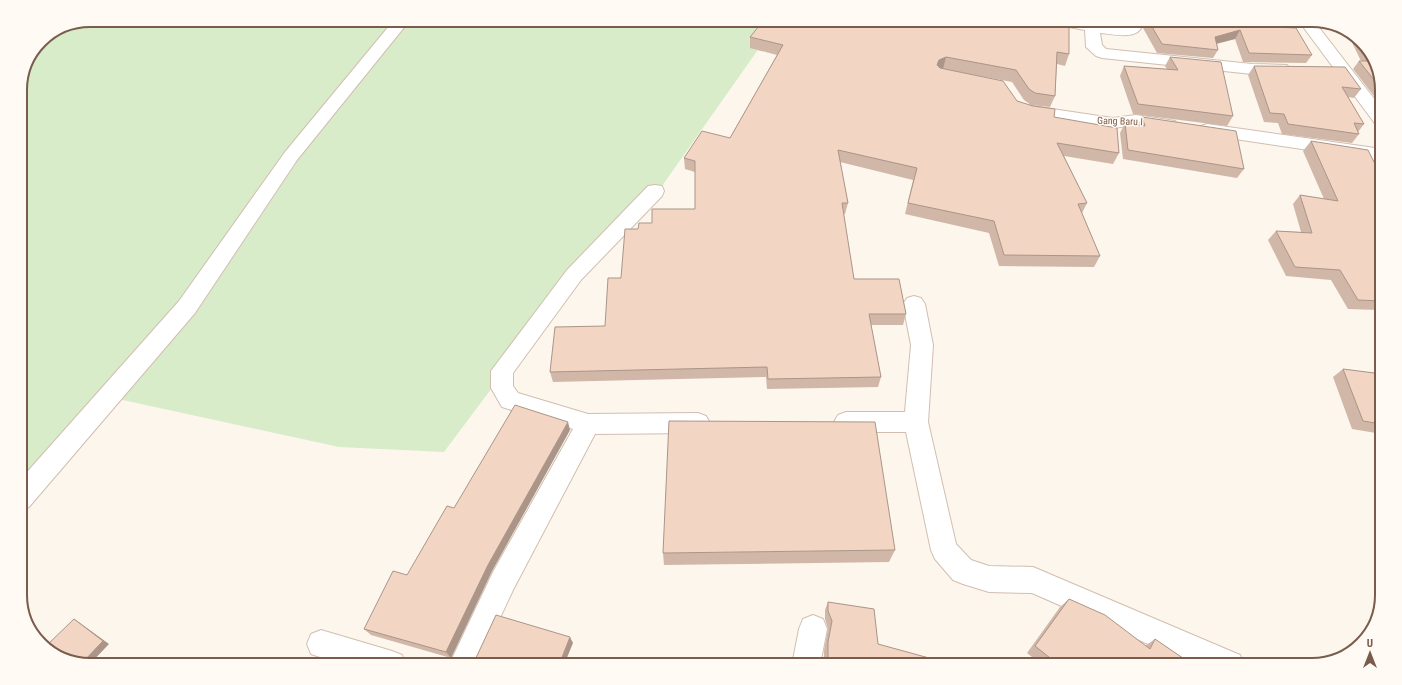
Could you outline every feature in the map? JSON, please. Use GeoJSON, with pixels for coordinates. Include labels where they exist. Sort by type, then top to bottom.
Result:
{"type":"FeatureCollection","features":[{"type":"Feature","properties":{"kind":"street"},"geometry":{"type":"LineString","coordinates":[[27,491],[187,307],[291,156],[396,27]]}},
{"type":"Feature","properties":{"kind":"street"},"geometry":{"type":"LineString","coordinates":[[1133,27],[1127,30],[1092,27],[1094,46],[1102,52],[1252,69],[1297,72]]}},
{"type":"Feature","properties":{"kind":"street"},"geometry":{"type":"LineString","coordinates":[[1310,27],[1337,74],[1375,113]]}},
{"type":"Feature","properties":{"kind":"street","name":"Gang Baru I"},"geometry":{"type":"LineString","coordinates":[[1013,100],[1019,108],[1029,111],[1113,123],[1136,120],[1375,154]]}},
{"type":"Feature","properties":{"kind":"street"},"geometry":{"type":"LineString","coordinates":[[655,191],[574,275],[502,371],[502,388],[510,400],[588,424],[716,423]]}},
{"type":"Feature","properties":{"kind":"street"},"geometry":{"type":"LineString","coordinates":[[914,304],[922,345],[916,422],[944,550],[964,571],[989,579],[1033,580],[1214,658]]}},
{"type":"Feature","properties":{"kind":"street"},"geometry":{"type":"LineString","coordinates":[[820,422],[916,422]]}},
{"type":"Feature","properties":{"kind":"street"},"geometry":{"type":"LineString","coordinates":[[466,658],[504,581],[588,424]]}},
{"type":"Feature","properties":{"kind":"street"},"geometry":{"type":"LineString","coordinates":[[807,658],[812,629]]}},
{"type":"Feature","properties":{"kind":"street"},"geometry":{"type":"LineString","coordinates":[[320,644],[368,658]]}},
{"type":"Feature","properties":{"kind":"green space"},"geometry":{"type":"Polygon","coordinates":[[[90,27],[774,27],[638,220],[542,321],[444,452],[339,447],[109,397],[27,482],[27,86],[29,74],[40,52],[48,43],[59,35],[70,30],[90,27]]]}},
{"type":"Feature","properties":{"kind":"building"},"geometry":{"type":"Polygon","coordinates":[[[758,27],[1069,27],[1069,54],[1057,52],[1055,96],[1035,93],[1029,89],[1016,70],[946,57],[939,60],[937,65],[940,68],[1003,81],[1017,101],[1033,106],[1055,109],[1054,117],[1117,128],[1119,153],[1057,143],[1087,203],[1078,204],[1100,256],[1004,255],[994,221],[908,203],[917,168],[838,150],[848,203],[842,203],[854,279],[899,279],[906,314],[869,314],[881,377],[768,379],[767,367],[550,372],[555,327],[605,326],[608,278],[621,278],[625,229],[638,229],[639,223],[652,223],[652,209],[695,209],[695,161],[684,158],[702,131],[730,138],[783,45],[750,37],[758,27]]]}},
{"type":"Feature","properties":{"kind":"building"},"geometry":{"type":"Polygon","coordinates":[[[1152,27],[1296,28],[1312,55],[1249,53],[1240,30],[1215,37],[1218,50],[1162,44],[1152,27]]]}},
{"type":"Feature","properties":{"kind":"building"},"geometry":{"type":"Polygon","coordinates":[[[1170,57],[1221,62],[1233,116],[1138,104],[1124,66],[1178,70],[1170,57]]]}},
{"type":"Feature","properties":{"kind":"building"},"geometry":{"type":"Polygon","coordinates":[[[1359,61],[1367,61],[1372,70],[1374,80],[1359,61]]]}},
{"type":"Feature","properties":{"kind":"building"},"geometry":{"type":"Polygon","coordinates":[[[1254,66],[1345,67],[1361,89],[1342,87],[1364,124],[1354,123],[1359,134],[1288,124],[1284,114],[1270,113],[1254,66]]]}},
{"type":"Feature","properties":{"kind":"building"},"geometry":{"type":"Polygon","coordinates":[[[1142,117],[1236,131],[1244,169],[1128,150],[1125,123],[1145,126],[1142,117]]]}},
{"type":"Feature","properties":{"kind":"building"},"geometry":{"type":"Polygon","coordinates":[[[1311,141],[1368,150],[1375,164],[1375,301],[1358,300],[1340,270],[1295,267],[1276,231],[1312,233],[1300,195],[1338,201],[1311,141]]]}},
{"type":"Feature","properties":{"kind":"building"},"geometry":{"type":"Polygon","coordinates":[[[1343,369],[1375,373],[1375,423],[1363,421],[1343,369]]]}},
{"type":"Feature","properties":{"kind":"building"},"geometry":{"type":"Polygon","coordinates":[[[515,405],[568,422],[488,565],[446,652],[364,629],[393,571],[407,575],[447,506],[454,508],[515,405]]]}},
{"type":"Feature","properties":{"kind":"building"},"geometry":{"type":"Polygon","coordinates":[[[669,421],[875,422],[895,550],[663,553],[669,421]]]}},
{"type":"Feature","properties":{"kind":"building"},"geometry":{"type":"Polygon","coordinates":[[[1069,599],[1105,615],[1150,649],[1155,639],[1183,658],[1050,658],[1035,646],[1069,599]]]}},
{"type":"Feature","properties":{"kind":"building"},"geometry":{"type":"Polygon","coordinates":[[[828,602],[874,609],[878,644],[929,658],[828,658],[828,642],[832,621],[828,611],[828,602]]]}},
{"type":"Feature","properties":{"kind":"building"},"geometry":{"type":"Polygon","coordinates":[[[496,615],[570,637],[562,658],[476,658],[496,615]]]}},
{"type":"Feature","properties":{"kind":"building"},"geometry":{"type":"Polygon","coordinates":[[[74,619],[103,641],[87,658],[74,656],[49,643],[74,619]]]}}]}
